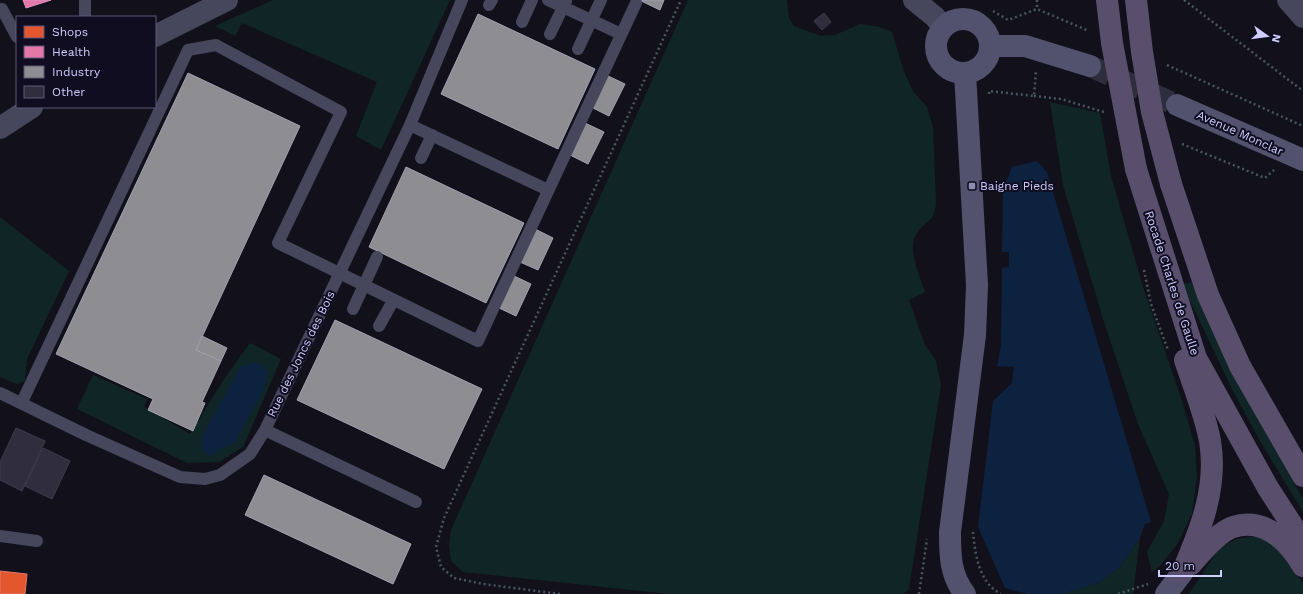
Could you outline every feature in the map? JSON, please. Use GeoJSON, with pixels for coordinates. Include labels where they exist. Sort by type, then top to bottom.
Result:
{"type":"FeatureCollection","features":[{"type":"Feature","properties":{"kind":"main road","name":"Rocade Charles de Gaulle"},"geometry":{"type":"LineString","coordinates":[[1107,0],[1112,43],[1136,169],[1153,229],[1196,358],[1268,488],[1303,542]]}},
{"type":"Feature","properties":{"kind":"main road"},"geometry":{"type":"LineString","coordinates":[[1136,0],[1142,52],[1152,112],[1171,184],[1208,295],[1240,366],[1303,476]]}},
{"type":"Feature","properties":{"kind":"main road"},"geometry":{"type":"LineString","coordinates":[[966,19],[985,29],[989,37],[990,46],[987,59],[978,69],[965,73],[952,71],[941,63],[936,52],[936,39],[943,27],[954,20],[966,19]]}},
{"type":"Feature","properties":{"kind":"main road"},"geometry":{"type":"LineString","coordinates":[[990,46],[1025,46],[1090,66]]}},
{"type":"Feature","properties":{"kind":"main road"},"geometry":{"type":"LineString","coordinates":[[965,73],[977,285],[975,335],[950,532],[950,554],[956,583],[965,594]]}},
{"type":"Feature","properties":{"kind":"main road","name":"Avenue Monclar"},"geometry":{"type":"LineString","coordinates":[[1177,105],[1303,160]]}},
{"type":"Feature","properties":{"kind":"main road"},"geometry":{"type":"LineString","coordinates":[[1153,229],[1172,323],[1202,408],[1210,442],[1212,470],[1207,505],[1200,530],[1182,573]]}},
{"type":"Feature","properties":{"kind":"main road"},"geometry":{"type":"LineString","coordinates":[[1158,588],[1182,573],[1212,542],[1232,528],[1254,524],[1272,532],[1294,552],[1303,566]]}},
{"type":"Feature","properties":{"kind":"street"},"geometry":{"type":"LineString","coordinates":[[156,36],[227,0]]}},
{"type":"Feature","properties":{"kind":"street"},"geometry":{"type":"LineString","coordinates":[[914,0],[935,17],[943,27]]}},
{"type":"Feature","properties":{"kind":"street"},"geometry":{"type":"LineString","coordinates":[[1288,0],[1303,17]]}},
{"type":"Feature","properties":{"kind":"street"},"geometry":{"type":"LineString","coordinates":[[0,128],[30,108]]}},
{"type":"Feature","properties":{"kind":"lane"},"geometry":{"type":"LineString","coordinates":[[84,0],[85,16]]}},
{"type":"Feature","properties":{"kind":"lane","name":"Rue des Joncs des Bois"},"geometry":{"type":"LineString","coordinates":[[0,393],[22,402],[86,435],[180,477],[205,479],[220,475],[250,454],[264,430],[340,274],[410,124],[462,0]]}},
{"type":"Feature","properties":{"kind":"lane"},"geometry":{"type":"LineString","coordinates":[[522,22],[532,0]]}},
{"type":"Feature","properties":{"kind":"lane"},"geometry":{"type":"LineString","coordinates":[[548,0],[565,3],[591,20],[621,34]]}},
{"type":"Feature","properties":{"kind":"lane"},"geometry":{"type":"LineString","coordinates":[[578,49],[601,0]]}},
{"type":"Feature","properties":{"kind":"lane"},"geometry":{"type":"LineString","coordinates":[[550,34],[565,3]]}},
{"type":"Feature","properties":{"kind":"lane"},"geometry":{"type":"LineString","coordinates":[[22,402],[188,50],[216,45],[341,112],[278,243],[392,301],[478,341],[636,3]]}},
{"type":"Feature","properties":{"kind":"lane"},"geometry":{"type":"LineString","coordinates":[[2,9],[16,35]]}},
{"type":"Feature","properties":{"kind":"lane"},"geometry":{"type":"LineString","coordinates":[[410,124],[548,190]]}},
{"type":"Feature","properties":{"kind":"lane"},"geometry":{"type":"LineString","coordinates":[[421,158],[432,134]]}},
{"type":"Feature","properties":{"kind":"lane"},"geometry":{"type":"LineString","coordinates":[[353,309],[377,257]]}},
{"type":"Feature","properties":{"kind":"lane"},"geometry":{"type":"LineString","coordinates":[[379,326],[392,301]]}},
{"type":"Feature","properties":{"kind":"lane"},"geometry":{"type":"LineString","coordinates":[[264,430],[416,502]]}},
{"type":"Feature","properties":{"kind":"lane"},"geometry":{"type":"LineString","coordinates":[[0,536],[37,541]]}},
{"type":"Feature","properties":{"kind":"path"},"geometry":{"type":"LineString","coordinates":[[560,594],[483,584],[454,578],[441,567],[436,547],[444,518],[680,0]]}},
{"type":"Feature","properties":{"kind":"path"},"geometry":{"type":"LineString","coordinates":[[1037,0],[1037,9]]}},
{"type":"Feature","properties":{"kind":"path"},"geometry":{"type":"LineString","coordinates":[[1184,0],[1303,91]]}},
{"type":"Feature","properties":{"kind":"path"},"geometry":{"type":"LineString","coordinates":[[989,97],[989,91],[1034,96],[1035,76],[1040,50]]}},
{"type":"Feature","properties":{"kind":"path"},"geometry":{"type":"LineString","coordinates":[[1143,265],[1151,304],[1170,355]]}},
{"type":"Feature","properties":{"kind":"path"},"geometry":{"type":"LineString","coordinates":[[1118,594],[1158,588]]}},
{"type":"Feature","properties":{"kind":"green space"},"geometry":{"type":"Polygon","coordinates":[[[273,0],[450,0],[381,150],[356,136],[377,82],[242,23],[235,36],[215,26],[273,0]]]}},
{"type":"Feature","properties":{"kind":"green space"},"geometry":{"type":"Polygon","coordinates":[[[688,0],[787,0],[789,18],[794,26],[821,36],[835,35],[860,24],[880,27],[892,32],[904,72],[913,91],[927,107],[933,127],[936,203],[934,214],[917,233],[913,246],[913,254],[917,270],[925,292],[909,300],[925,345],[936,361],[941,385],[909,589],[904,594],[669,594],[463,572],[451,561],[449,545],[451,530],[688,0]]]}},
{"type":"Feature","properties":{"kind":"green space"},"geometry":{"type":"Polygon","coordinates":[[[1050,102],[1100,113],[1111,176],[1143,287],[1182,401],[1195,446],[1197,478],[1192,513],[1178,543],[1161,565],[1152,572],[1147,552],[1164,521],[1169,494],[1138,424],[1104,322],[1063,185],[1050,102]]]}},
{"type":"Feature","properties":{"kind":"green space"},"geometry":{"type":"Polygon","coordinates":[[[0,217],[69,271],[27,359],[25,381],[17,384],[0,377],[0,217]]]}},
{"type":"Feature","properties":{"kind":"green space"},"geometry":{"type":"Polygon","coordinates":[[[1192,282],[1235,377],[1303,499],[1303,512],[1260,441],[1232,389],[1182,284],[1192,282]]]}},
{"type":"Feature","properties":{"kind":"green space"},"geometry":{"type":"Polygon","coordinates":[[[250,343],[281,359],[243,447],[219,462],[187,463],[77,409],[93,375],[147,399],[144,407],[190,434],[224,379],[250,343]]]}},
{"type":"Feature","properties":{"kind":"green space"},"geometry":{"type":"Polygon","coordinates":[[[1257,536],[1276,546],[1303,583],[1303,594],[1189,594],[1220,547],[1237,539],[1257,536]]]}},
{"type":"Feature","properties":{"kind":"green space"},"geometry":{"type":"Polygon","coordinates":[[[1140,538],[1133,594],[1063,594],[1098,583],[1118,569],[1140,538]]]}},
{"type":"Feature","properties":{"kind":"water"},"geometry":{"type":"Polygon","coordinates":[[[1037,161],[1047,172],[1151,522],[1145,524],[1140,538],[1118,569],[1098,583],[1063,594],[1027,594],[1005,588],[978,527],[993,401],[1012,383],[1014,367],[997,366],[1001,346],[1002,268],[1009,267],[1009,252],[1002,252],[1003,190],[1007,189],[1005,185],[1012,167],[1037,161]]]}},
{"type":"Feature","properties":{"kind":"water"},"geometry":{"type":"Polygon","coordinates":[[[257,362],[268,371],[263,391],[235,442],[210,456],[202,450],[202,436],[241,366],[257,362]]]}},
{"type":"Feature","properties":{"kind":"building: Shops"},"geometry":{"type":"Polygon","coordinates":[[[0,571],[27,574],[25,594],[0,594],[0,571]]]}},
{"type":"Feature","properties":{"kind":"building: Health"},"geometry":{"type":"Polygon","coordinates":[[[23,0],[51,0],[26,8],[23,0]]]}},
{"type":"Feature","properties":{"kind":"building: Industry"},"geometry":{"type":"Polygon","coordinates":[[[639,0],[664,0],[660,10],[639,0]]]}},
{"type":"Feature","properties":{"kind":"building: Industry"},"geometry":{"type":"Polygon","coordinates":[[[478,14],[595,69],[558,149],[441,94],[478,14]]]}},
{"type":"Feature","properties":{"kind":"building: Industry"},"geometry":{"type":"Polygon","coordinates":[[[188,73],[300,126],[196,350],[221,361],[202,402],[205,403],[193,431],[148,410],[153,399],[56,354],[188,73]]]}},
{"type":"Feature","properties":{"kind":"building: Industry"},"geometry":{"type":"Polygon","coordinates":[[[606,75],[625,84],[609,116],[591,107],[606,75]]]}},
{"type":"Feature","properties":{"kind":"building: Industry"},"geometry":{"type":"Polygon","coordinates":[[[585,123],[604,132],[588,164],[570,155],[585,123]]]}},
{"type":"Feature","properties":{"kind":"building: Industry"},"geometry":{"type":"Polygon","coordinates":[[[406,167],[524,223],[486,303],[369,247],[406,167]]]}},
{"type":"Feature","properties":{"kind":"building: Industry"},"geometry":{"type":"Polygon","coordinates":[[[535,229],[553,238],[538,270],[520,262],[535,229]]]}},
{"type":"Feature","properties":{"kind":"building: Industry"},"geometry":{"type":"Polygon","coordinates":[[[512,275],[531,284],[516,316],[497,307],[512,275]]]}},
{"type":"Feature","properties":{"kind":"building: Industry"},"geometry":{"type":"Polygon","coordinates":[[[335,320],[482,389],[444,469],[297,400],[335,320]]]}},
{"type":"Feature","properties":{"kind":"building: Industry"},"geometry":{"type":"Polygon","coordinates":[[[202,336],[227,348],[221,361],[196,350],[202,336]]]}},
{"type":"Feature","properties":{"kind":"building: Industry"},"geometry":{"type":"Polygon","coordinates":[[[264,475],[411,544],[393,584],[245,515],[264,475]]]}},
{"type":"Feature","properties":{"kind":"building: Other"},"geometry":{"type":"Polygon","coordinates":[[[824,13],[831,22],[822,30],[814,21],[824,13]]]}},
{"type":"Feature","properties":{"kind":"building: Other"},"geometry":{"type":"Polygon","coordinates":[[[16,428],[45,441],[22,491],[0,480],[0,462],[16,428]]]}},
{"type":"Feature","properties":{"kind":"building: Other"},"geometry":{"type":"Polygon","coordinates":[[[43,448],[70,461],[52,499],[25,486],[43,448]]]}},
{"type":"Feature","properties":{"kind":"tunnel"},"geometry":{"type":"LineString","coordinates":[[1090,66],[1177,105]]}},
{"type":"Feature","properties":{"kind":"place","name":"Baigne Pieds"},"geometry":{"type":"Point","coordinates":[972,186]}}]}
